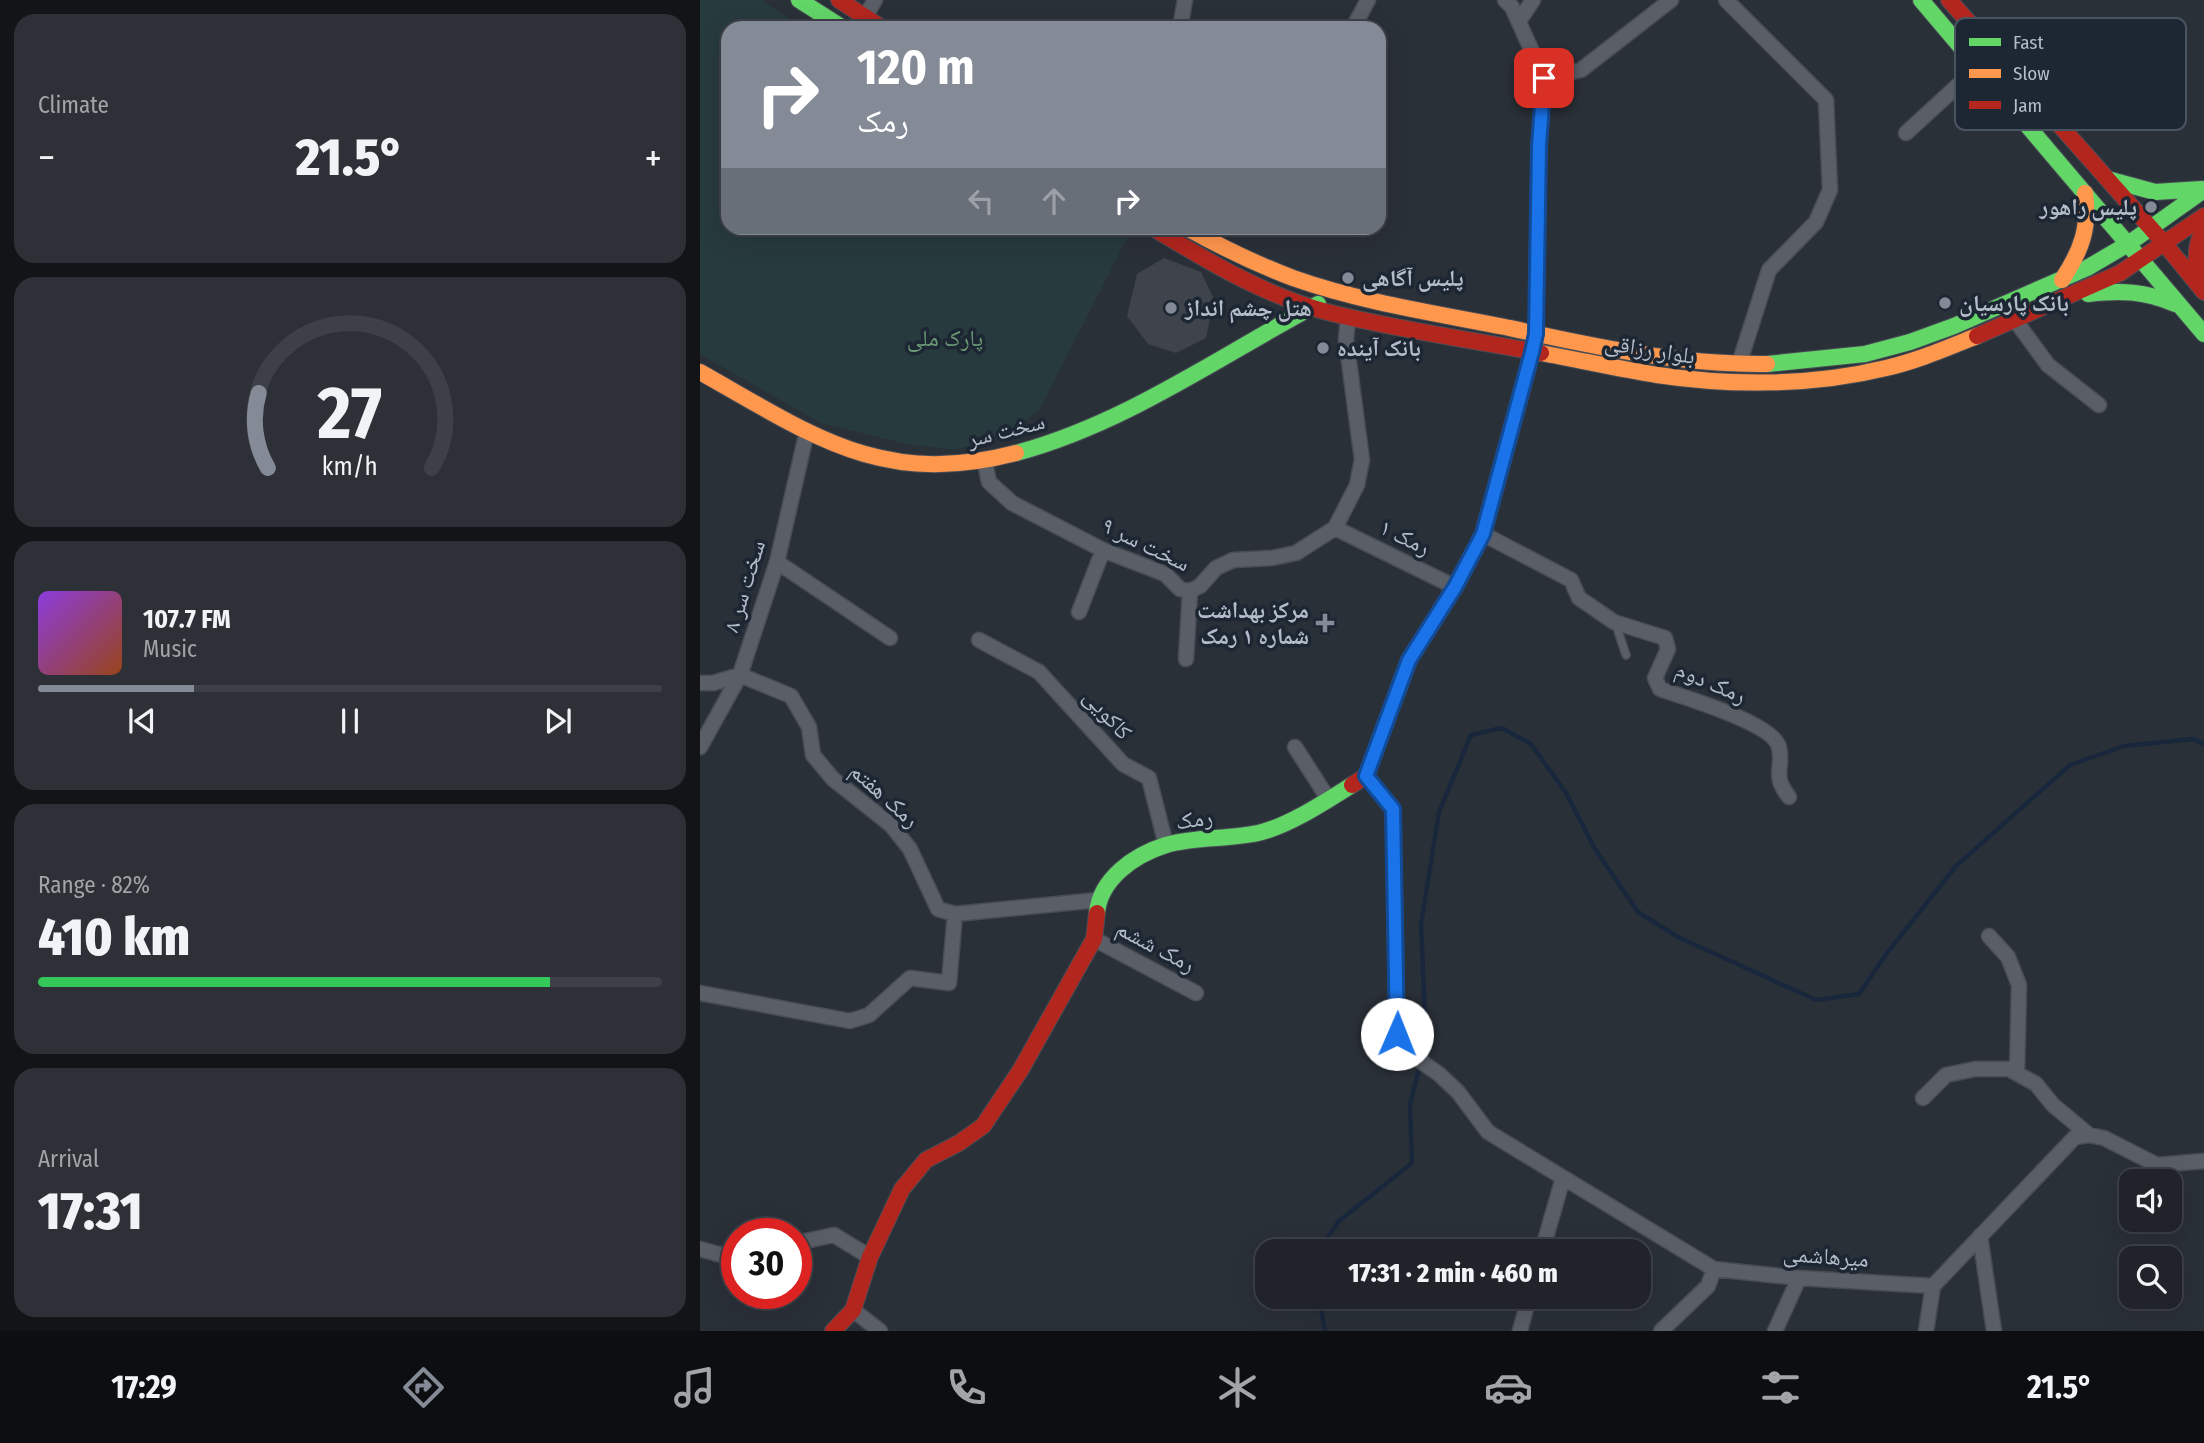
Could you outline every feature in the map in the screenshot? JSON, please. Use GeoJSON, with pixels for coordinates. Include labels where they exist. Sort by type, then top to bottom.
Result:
{"type":"FeatureCollection","features":[{"type":"Feature","properties":{"kind":"main road"},"geometry":{"type":"LineString","coordinates":[[799,0],[832,21]]}},
{"type":"Feature","properties":{"kind":"main road"},"geometry":{"type":"LineString","coordinates":[[839,0],[871,21]]}},
{"type":"Feature","properties":{"kind":"main road"},"geometry":{"type":"LineString","coordinates":[[1921,0],[1955,40]]}},
{"type":"Feature","properties":{"kind":"main road"},"geometry":{"type":"LineString","coordinates":[[1949,0],[1964,18]]}},
{"type":"Feature","properties":{"kind":"main road"},"geometry":{"type":"LineString","coordinates":[[2031,130],[2204,334]]}},
{"type":"Feature","properties":{"kind":"main road"},"geometry":{"type":"LineString","coordinates":[[2062,130],[2164,243],[2204,292]]}},
{"type":"Feature","properties":{"kind":"main road"},"geometry":{"type":"LineString","coordinates":[[2105,178],[2144,192],[2163,194],[2204,189]]}},
{"type":"Feature","properties":{"kind":"main road","name":"بلوار رزاقی"},"geometry":{"type":"LineString","coordinates":[[1199,235],[1225,251],[1316,288],[1353,297],[1659,357],[1739,364],[1811,362],[1867,354],[1919,339],[2060,281],[2127,243],[2204,189]]}},
{"type":"Feature","properties":{"kind":"main road"},"geometry":{"type":"LineString","coordinates":[[2060,281],[2087,236],[2089,213],[2085,193]]}},
{"type":"Feature","properties":{"kind":"main road","name":"بلوار رزاقی"},"geometry":{"type":"LineString","coordinates":[[1164,235],[1217,267],[1312,307],[1348,317],[1532,352],[1705,380],[1813,380],[1871,371],[1925,356],[2015,320],[2116,275],[2204,216]]}},
{"type":"Feature","properties":{"kind":"main road"},"geometry":{"type":"LineString","coordinates":[[2204,229],[2199,237],[2196,264],[2204,292]]}},
{"type":"Feature","properties":{"kind":"main road"},"geometry":{"type":"LineString","coordinates":[[1312,307],[1322,299],[1316,288]]}},
{"type":"Feature","properties":{"kind":"main road"},"geometry":{"type":"LineString","coordinates":[[2068,297],[2103,292],[2151,292],[2183,308]]}},
{"type":"Feature","properties":{"kind":"main road"},"geometry":{"type":"LineString","coordinates":[[1348,317],[1342,307],[1344,302],[1353,297]]}},
{"type":"Feature","properties":{"kind":"main road","name":"سخت سر"},"geometry":{"type":"LineString","coordinates":[[700,372],[807,431],[867,456],[925,467],[985,463],[1041,447],[1089,428],[1312,307]]}},
{"type":"Feature","properties":{"kind":"main road"},"geometry":{"type":"LineString","coordinates":[[1366,776],[1409,660],[1455,587],[1483,534],[1536,334]]}},
{"type":"Feature","properties":{"kind":"main road","name":"رمک"},"geometry":{"type":"LineString","coordinates":[[833,1331],[853,1310],[870,1257],[902,1189],[926,1160],[959,1143],[983,1126],[1020,1070],[1094,939],[1098,900],[1115,874],[1135,859],[1166,845],[1263,832],[1329,800],[1366,776]]}},
{"type":"Feature","properties":{"kind":"street"},"geometry":{"type":"LineString","coordinates":[[865,17],[875,0]]}},
{"type":"Feature","properties":{"kind":"street"},"geometry":{"type":"LineString","coordinates":[[1181,21],[1185,0]]}},
{"type":"Feature","properties":{"kind":"street"},"geometry":{"type":"LineString","coordinates":[[1357,21],[1368,0]]}},
{"type":"Feature","properties":{"kind":"street"},"geometry":{"type":"LineString","coordinates":[[1504,0],[1519,21],[1544,78],[1539,146],[1536,334]]}},
{"type":"Feature","properties":{"kind":"street"},"geometry":{"type":"LineString","coordinates":[[1519,21],[1533,0]]}},
{"type":"Feature","properties":{"kind":"street"},"geometry":{"type":"LineString","coordinates":[[1544,78],[1581,69],[1671,0]]}},
{"type":"Feature","properties":{"kind":"street"},"geometry":{"type":"LineString","coordinates":[[1726,0],[1826,100],[1830,190],[1816,222],[1769,270],[1739,364]]}},
{"type":"Feature","properties":{"kind":"street"},"geometry":{"type":"LineString","coordinates":[[1906,133],[1955,83]]}},
{"type":"Feature","properties":{"kind":"street"},"geometry":{"type":"LineString","coordinates":[[1335,528],[1357,485],[1362,460],[1346,339],[1348,317]]}},
{"type":"Feature","properties":{"kind":"street"},"geometry":{"type":"LineString","coordinates":[[2015,320],[2048,365],[2099,405]]}},
{"type":"Feature","properties":{"kind":"street","name":"سخت سر ۸"},"geometry":{"type":"LineString","coordinates":[[700,747],[740,675],[777,562],[807,431]]}},
{"type":"Feature","properties":{"kind":"street","name":"سخت سر ۹"},"geometry":{"type":"LineString","coordinates":[[985,463],[989,482],[1012,503],[1103,550],[1166,574],[1180,589],[1190,591],[1200,586],[1216,568],[1233,560],[1272,558],[1296,553],[1335,528]]}},
{"type":"Feature","properties":{"kind":"street","name":"رمک ۱"},"geometry":{"type":"LineString","coordinates":[[1335,528],[1455,587]]}},
{"type":"Feature","properties":{"kind":"street","name":"رمک دوم"},"geometry":{"type":"LineString","coordinates":[[1483,534],[1571,580],[1579,598],[1614,622],[1664,638],[1668,649],[1655,678],[1660,689],[1732,714],[1774,737],[1779,747],[1778,783],[1788,797]]}},
{"type":"Feature","properties":{"kind":"street"},"geometry":{"type":"LineString","coordinates":[[1079,612],[1103,550]]}},
{"type":"Feature","properties":{"kind":"street"},"geometry":{"type":"LineString","coordinates":[[777,562],[890,638]]}},
{"type":"Feature","properties":{"kind":"street"},"geometry":{"type":"LineString","coordinates":[[1185,659],[1190,591]]}},
{"type":"Feature","properties":{"kind":"street","name":"کاکویی"},"geometry":{"type":"LineString","coordinates":[[979,640],[1039,672],[1123,764],[1149,778],[1166,845]]}},
{"type":"Feature","properties":{"kind":"street"},"geometry":{"type":"LineString","coordinates":[[700,683],[713,683],[740,675]]}},
{"type":"Feature","properties":{"kind":"street","name":"رمک هفتم"},"geometry":{"type":"LineString","coordinates":[[740,675],[790,696],[809,727],[813,755],[833,779],[891,825],[911,849],[938,909],[955,914]]}},
{"type":"Feature","properties":{"kind":"street"},"geometry":{"type":"LineString","coordinates":[[1296,747],[1329,800]]}},
{"type":"Feature","properties":{"kind":"street","name":"میرهاشمی"},"geometry":{"type":"LineString","coordinates":[[1366,776],[1393,809],[1397,1034],[1406,1051],[1439,1074],[1458,1092],[1488,1132],[1714,1269],[1799,1278],[1933,1286]]}},
{"type":"Feature","properties":{"kind":"street"},"geometry":{"type":"LineString","coordinates":[[700,993],[850,1021],[869,1015],[910,978],[949,983],[955,914],[1098,900]]}},
{"type":"Feature","properties":{"kind":"street"},"geometry":{"type":"LineString","coordinates":[[1989,936],[2008,957],[2019,985],[2017,1073]]}},
{"type":"Feature","properties":{"kind":"street","name":"رمک ششم"},"geometry":{"type":"LineString","coordinates":[[1094,939],[1196,993]]}},
{"type":"Feature","properties":{"kind":"street"},"geometry":{"type":"LineString","coordinates":[[1923,1098],[1946,1075],[1975,1069],[2009,1069],[2036,1084],[2053,1105],[2089,1135]]}},
{"type":"Feature","properties":{"kind":"street"},"geometry":{"type":"LineString","coordinates":[[1926,1331],[1933,1286],[2075,1137],[2089,1135],[2104,1138],[2157,1165],[2204,1161]]}},
{"type":"Feature","properties":{"kind":"street"},"geometry":{"type":"LineString","coordinates":[[1545,1239],[1563,1178]]}},
{"type":"Feature","properties":{"kind":"street"},"geometry":{"type":"LineString","coordinates":[[812,1239],[834,1236],[870,1257]]}},
{"type":"Feature","properties":{"kind":"street"},"geometry":{"type":"LineString","coordinates":[[1980,1236],[1994,1331]]}},
{"type":"Feature","properties":{"kind":"street"},"geometry":{"type":"LineString","coordinates":[[700,1249],[721,1255]]}},
{"type":"Feature","properties":{"kind":"street"},"geometry":{"type":"LineString","coordinates":[[1661,1331],[1708,1286],[1714,1269]]}},
{"type":"Feature","properties":{"kind":"street"},"geometry":{"type":"LineString","coordinates":[[1775,1331],[1799,1278]]}},
{"type":"Feature","properties":{"kind":"street"},"geometry":{"type":"LineString","coordinates":[[1520,1331],[1526,1309]]}},
{"type":"Feature","properties":{"kind":"street"},"geometry":{"type":"LineString","coordinates":[[853,1310],[880,1331]]}},
{"type":"Feature","properties":{"kind":"lane"},"geometry":{"type":"LineString","coordinates":[[1614,622],[1626,655]]}},
{"type":"Feature","properties":{"kind":"green space","name":"پارک ملی"},"geometry":{"type":"Polygon","coordinates":[[[700,0],[761,0],[794,21],[721,21],[721,235],[1128,235],[1040,409],[1012,432],[956,450],[906,444],[821,423],[700,354],[700,0]]]}},
{"type":"Feature","properties":{"kind":"building","name":"هتل چشم انداز"},"geometry":{"type":"Polygon","coordinates":[[[1164,258],[1201,272],[1214,299],[1206,338],[1176,353],[1148,344],[1127,316],[1137,274],[1164,258]]]}},
{"type":"Feature","properties":{"kind":"waterway"},"geometry":{"type":"LineString","coordinates":[[1326,1239],[1339,1221],[1412,1163],[1410,1104],[1426,1043],[1421,924],[1439,812],[1471,735],[1502,728],[1531,744],[1566,793],[1595,849],[1638,912],[1678,937],[1816,1000],[1859,994],[1887,953],[1957,865],[2070,765],[2124,746],[2193,739],[2204,744]]}},
{"type":"Feature","properties":{"kind":"waterway"},"geometry":{"type":"LineString","coordinates":[[1321,1309],[1325,1331]]}},
{"type":"Feature","properties":{"kind":"traffic: fast"},"geometry":{"type":"LineString","coordinates":[[799,0],[832,21]]}},
{"type":"Feature","properties":{"kind":"traffic: fast"},"geometry":{"type":"LineString","coordinates":[[1921,0],[1955,40]]}},
{"type":"Feature","properties":{"kind":"traffic: fast"},"geometry":{"type":"LineString","coordinates":[[2031,130],[2204,334]]}},
{"type":"Feature","properties":{"kind":"traffic: fast"},"geometry":{"type":"LineString","coordinates":[[2111,180],[2155,192],[2202,189]]}},
{"type":"Feature","properties":{"kind":"traffic: fast"},"geometry":{"type":"LineString","coordinates":[[1767,364],[1865,354],[1954,326],[2087,268],[2128,244],[2204,190]]}},
{"type":"Feature","properties":{"kind":"traffic: fast"},"geometry":{"type":"LineString","coordinates":[[2088,294],[2132,293],[2153,296],[2175,304]]}},
{"type":"Feature","properties":{"kind":"traffic: fast"},"geometry":{"type":"LineString","coordinates":[[1016,453],[1095,425],[1134,407],[1318,304]]}},
{"type":"Feature","properties":{"kind":"traffic: fast"},"geometry":{"type":"LineString","coordinates":[[1097,913],[1105,889],[1112,879],[1142,855],[1177,842],[1262,832],[1285,824],[1352,785]]}},
{"type":"Feature","properties":{"kind":"traffic: slow"},"geometry":{"type":"LineString","coordinates":[[2062,280],[2083,239],[2085,193]]}},
{"type":"Feature","properties":{"kind":"traffic: slow"},"geometry":{"type":"LineString","coordinates":[[1200,235],[1279,273],[1371,300],[1635,353],[1700,361],[1767,364]]}},
{"type":"Feature","properties":{"kind":"traffic: slow"},"geometry":{"type":"LineString","coordinates":[[1541,353],[1685,379],[1801,381],[1886,368],[1921,358],[1977,336]]}},
{"type":"Feature","properties":{"kind":"traffic: slow"},"geometry":{"type":"LineString","coordinates":[[700,372],[814,435],[887,459],[926,464],[969,462],[1016,453]]}},
{"type":"Feature","properties":{"kind":"traffic: jam"},"geometry":{"type":"LineString","coordinates":[[839,0],[871,21]]}},
{"type":"Feature","properties":{"kind":"traffic: jam"},"geometry":{"type":"LineString","coordinates":[[1949,0],[1965,18]]}},
{"type":"Feature","properties":{"kind":"traffic: jam"},"geometry":{"type":"LineString","coordinates":[[2064,130],[2204,292]]}},
{"type":"Feature","properties":{"kind":"traffic: jam"},"geometry":{"type":"LineString","coordinates":[[1977,336],[2120,273],[2204,216]]}},
{"type":"Feature","properties":{"kind":"traffic: jam"},"geometry":{"type":"LineString","coordinates":[[2202,286],[2197,257],[2198,243],[2204,229]]}},
{"type":"Feature","properties":{"kind":"traffic: jam"},"geometry":{"type":"LineString","coordinates":[[1165,235],[1261,288],[1307,306],[1383,325],[1541,353]]}},
{"type":"Feature","properties":{"kind":"traffic: jam"},"geometry":{"type":"LineString","coordinates":[[1352,785],[1366,776],[1409,660],[1455,587],[1483,534],[1532,352]]}},
{"type":"Feature","properties":{"kind":"traffic: jam"},"geometry":{"type":"LineString","coordinates":[[833,1331],[853,1310],[870,1257],[902,1189],[926,1160],[959,1143],[983,1126],[1020,1071],[1094,939],[1097,913]]}},
{"type":"Feature","properties":{"kind":"place","name":"پلیس راهور"},"geometry":{"type":"Point","coordinates":[2151,207]}},
{"type":"Feature","properties":{"kind":"place","name":"پلیس آگاهی"},"geometry":{"type":"Point","coordinates":[1348,278]}},
{"type":"Feature","properties":{"kind":"place","name":"بانک پارسیان"},"geometry":{"type":"Point","coordinates":[1945,303]}},
{"type":"Feature","properties":{"kind":"place","name":"هتل چشم انداز"},"geometry":{"type":"Point","coordinates":[1171,308]}},
{"type":"Feature","properties":{"kind":"place","name":"بانک آینده"},"geometry":{"type":"Point","coordinates":[1323,348]}},
{"type":"Feature","properties":{"kind":"place","name":"مرکز بهداشت شماره ۱ رمک"},"geometry":{"type":"Point","coordinates":[1325,623]}},
{"type":"Feature","properties":{"kind":"route"},"geometry":{"type":"LineString","coordinates":[[1397,1034],[1393,809],[1366,776],[1409,660],[1455,587],[1483,534],[1532,352],[1536,334],[1539,146],[1544,78]]}}]}
